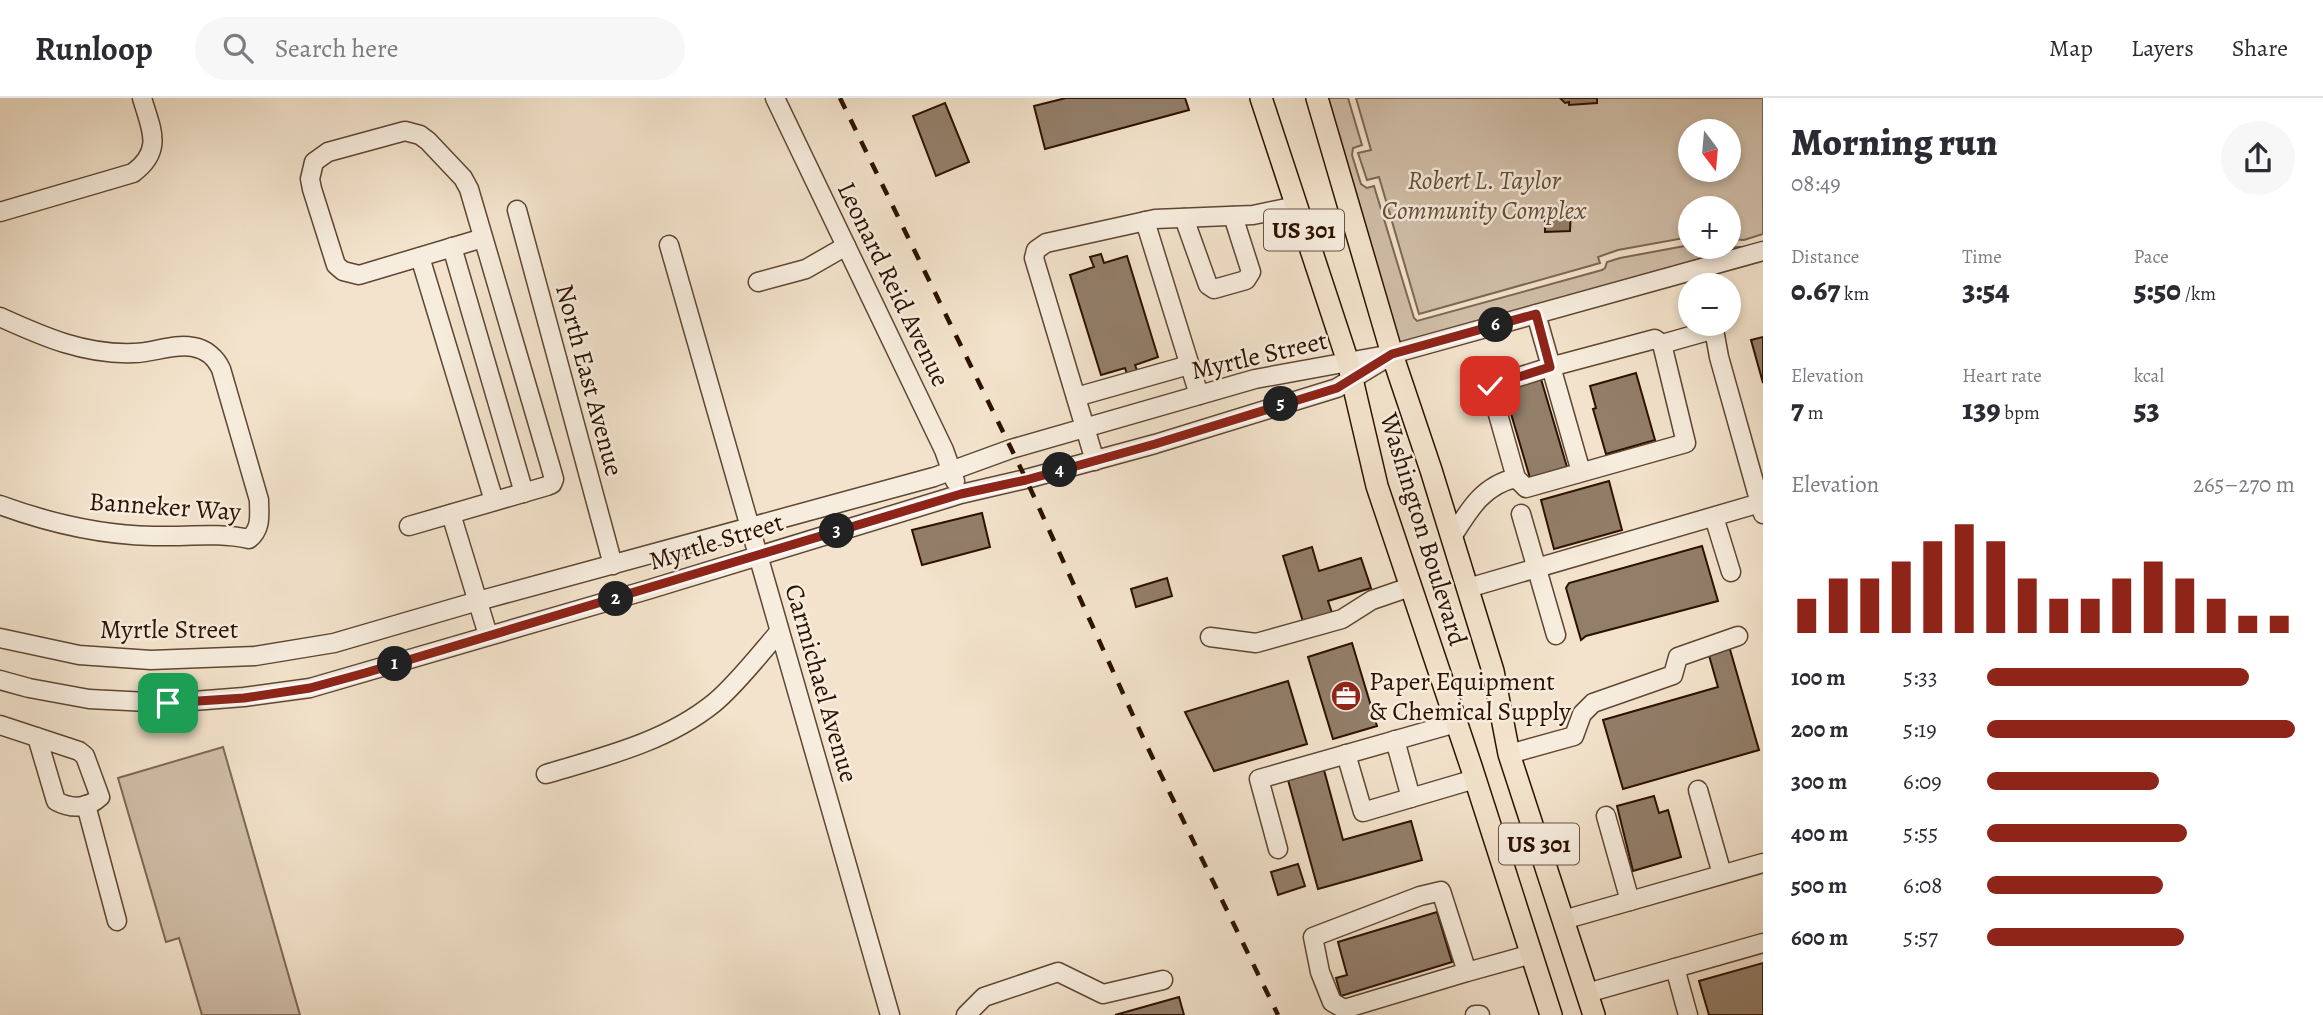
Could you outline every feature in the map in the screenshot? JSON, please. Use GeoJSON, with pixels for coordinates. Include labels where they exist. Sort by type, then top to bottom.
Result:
{"type":"FeatureCollection","features":[{"type":"Feature","properties":{"kind":"main road","name":"Washington Boulevard"},"geometry":{"type":"LineString","coordinates":[[1261,98],[1350,370],[1377,486],[1551,1015]]}},
{"type":"Feature","properties":{"kind":"main road","name":"Washington Boulevard"},"geometry":{"type":"LineString","coordinates":[[1317,98],[1392,354],[1493,671],[1510,754],[1594,1015]]}},
{"type":"Feature","properties":{"kind":"street"},"geometry":{"type":"LineString","coordinates":[[0,212],[133,173],[143,166],[149,157],[153,138],[142,98]]}},
{"type":"Feature","properties":{"kind":"street","name":"Leonard Reid Avenue"},"geometry":{"type":"LineString","coordinates":[[775,98],[944,450],[961,494]]}},
{"type":"Feature","properties":{"kind":"street"},"geometry":{"type":"LineString","coordinates":[[409,526],[547,486],[552,484],[554,479],[484,238],[467,183],[420,135],[405,131],[328,152],[314,162],[310,179],[333,258],[337,265],[351,274],[359,275],[484,238]]}},
{"type":"Feature","properties":{"kind":"street"},"geometry":{"type":"LineString","coordinates":[[1095,461],[1034,258],[1036,250],[1046,243],[1145,221],[1253,215],[1296,206]]}},
{"type":"Feature","properties":{"kind":"street","name":"North East Avenue"},"geometry":{"type":"LineString","coordinates":[[517,210],[613,565]]}},
{"type":"Feature","properties":{"kind":"street"},"geometry":{"type":"LineString","coordinates":[[1184,218],[1208,285],[1214,289],[1247,280],[1251,272],[1233,216]]}},
{"type":"Feature","properties":{"kind":"street"},"geometry":{"type":"LineString","coordinates":[[1145,221],[1199,395]]}},
{"type":"Feature","properties":{"kind":"street","name":"Carmichael Avenue"},"geometry":{"type":"LineString","coordinates":[[668,244],[890,1015]]}},
{"type":"Feature","properties":{"kind":"street"},"geometry":{"type":"LineString","coordinates":[[758,282],[806,269],[846,246]]}},
{"type":"Feature","properties":{"kind":"street"},"geometry":{"type":"LineString","coordinates":[[452,247],[524,493]]}},
{"type":"Feature","properties":{"kind":"street","name":"Myrtle Street"},"geometry":{"type":"LineString","coordinates":[[1710,273],[1763,251]]}},
{"type":"Feature","properties":{"kind":"street"},"geometry":{"type":"LineString","coordinates":[[420,257],[494,501]]}},
{"type":"Feature","properties":{"kind":"street","name":"Myrtle Street"},"geometry":{"type":"LineString","coordinates":[[0,638],[91,656],[151,660],[255,656],[334,643],[934,477],[1011,449],[1255,379],[1350,370],[1392,354],[1536,314],[1678,282]]}},
{"type":"Feature","properties":{"kind":"street"},"geometry":{"type":"LineString","coordinates":[[1536,314],[1581,472]]}},
{"type":"Feature","properties":{"kind":"street","name":"Banneker Way"},"geometry":{"type":"LineString","coordinates":[[0,317],[51,340],[90,351],[134,353],[193,346],[203,350],[221,369],[259,500],[260,519],[258,529],[250,539],[233,535],[149,536],[91,530],[32,517],[0,505]]}},
{"type":"Feature","properties":{"kind":"street"},"geometry":{"type":"LineString","coordinates":[[1662,344],[1686,336]]}},
{"type":"Feature","properties":{"kind":"street"},"geometry":{"type":"LineString","coordinates":[[1468,589],[1714,517],[1762,509],[1716,336]]}},
{"type":"Feature","properties":{"kind":"street"},"geometry":{"type":"LineString","coordinates":[[1452,537],[1473,503],[1486,490],[1509,480],[1526,488],[1686,443],[1662,344],[1655,339],[1490,386],[1509,480]]}},
{"type":"Feature","properties":{"kind":"street"},"geometry":{"type":"LineString","coordinates":[[1076,397],[1189,365]]}},
{"type":"Feature","properties":{"kind":"street","name":"Myrtle Street"},"geometry":{"type":"LineString","coordinates":[[0,680],[89,699],[168,703],[244,698],[310,688],[961,494],[1095,461],[1337,388],[1350,370]]}},
{"type":"Feature","properties":{"kind":"street"},"geometry":{"type":"LineString","coordinates":[[451,514],[488,635]]}},
{"type":"Feature","properties":{"kind":"street"},"geometry":{"type":"LineString","coordinates":[[1521,514],[1556,635]]}},
{"type":"Feature","properties":{"kind":"street"},"geometry":{"type":"LineString","coordinates":[[1714,517],[1731,572]]}},
{"type":"Feature","properties":{"kind":"street"},"geometry":{"type":"LineString","coordinates":[[1210,638],[1256,643],[1342,619],[1372,600],[1410,587]]}},
{"type":"Feature","properties":{"kind":"street"},"geometry":{"type":"LineString","coordinates":[[546,774],[617,754],[676,729],[715,703],[779,632]]}},
{"type":"Feature","properties":{"kind":"street"},"geometry":{"type":"LineString","coordinates":[[1510,754],[1574,736],[1582,714],[1593,703],[1673,676],[1678,657],[1738,636]]}},
{"type":"Feature","properties":{"kind":"street"},"geometry":{"type":"LineString","coordinates":[[1278,849],[1259,779],[1456,723]]}},
{"type":"Feature","properties":{"kind":"street"},"geometry":{"type":"LineString","coordinates":[[0,725],[37,737],[79,751],[85,756],[100,797],[86,805],[66,806],[56,801],[37,737]]}},
{"type":"Feature","properties":{"kind":"street"},"geometry":{"type":"LineString","coordinates":[[1395,740],[1411,798]]}},
{"type":"Feature","properties":{"kind":"street"},"geometry":{"type":"LineString","coordinates":[[1346,754],[1363,812],[1475,779]]}},
{"type":"Feature","properties":{"kind":"street"},"geometry":{"type":"LineString","coordinates":[[1698,790],[1722,874]]}},
{"type":"Feature","properties":{"kind":"street"},"geometry":{"type":"LineString","coordinates":[[86,805],[117,920]]}},
{"type":"Feature","properties":{"kind":"street"},"geometry":{"type":"LineString","coordinates":[[1606,816],[1630,901]]}},
{"type":"Feature","properties":{"kind":"street"},"geometry":{"type":"LineString","coordinates":[[1563,920],[1763,863]]}},
{"type":"Feature","properties":{"kind":"street"},"geometry":{"type":"LineString","coordinates":[[1467,972],[1441,891],[1420,896],[1313,937],[1320,972],[1332,1002],[1344,1009],[1532,954]]}},
{"type":"Feature","properties":{"kind":"street"},"geometry":{"type":"LineString","coordinates":[[1587,993],[1763,943]]}},
{"type":"Feature","properties":{"kind":"street"},"geometry":{"type":"LineString","coordinates":[[1675,968],[1688,1015]]}},
{"type":"Feature","properties":{"kind":"street"},"geometry":{"type":"LineString","coordinates":[[966,1015],[984,997],[1058,972],[1103,994],[1163,980]]}},
{"type":"Feature","properties":{"kind":"green space"},"geometry":{"type":"Polygon","coordinates":[[[1325,98],[1348,98],[1362,145],[1353,148],[1352,155],[1361,184],[1367,188],[1374,186],[1417,321],[1602,270],[1607,262],[1620,258],[1678,247],[1678,259],[1700,259],[1397,344],[1325,98]]]}},
{"type":"Feature","properties":{"kind":"green space","name":"Robert L. Taylor Community Complex"},"geometry":{"type":"Polygon","coordinates":[[[1356,98],[1763,98],[1763,234],[1741,240],[1741,196],[1678,196],[1678,239],[1618,250],[1598,257],[1600,263],[1419,314],[1379,177],[1367,180],[1358,153],[1371,150],[1356,98]]]}},
{"type":"Feature","properties":{"kind":"green space"},"geometry":{"type":"Polygon","coordinates":[[[223,747],[300,1015],[202,1015],[179,938],[166,942],[118,778],[223,747]]]}},
{"type":"Feature","properties":{"kind":"building"},"geometry":{"type":"Polygon","coordinates":[[[1066,98],[1185,98],[1189,110],[1045,149],[1034,106],[1066,98]]]}},
{"type":"Feature","properties":{"kind":"building","name":"Robert L. Taylor Community Complex"},"geometry":{"type":"Polygon","coordinates":[[[1560,98],[1597,98],[1597,103],[1569,105],[1569,102],[1565,103],[1560,98]]]}},
{"type":"Feature","properties":{"kind":"building"},"geometry":{"type":"Polygon","coordinates":[[[945,103],[969,162],[936,176],[913,116],[945,103]]]}},
{"type":"Feature","properties":{"kind":"building"},"geometry":{"type":"Polygon","coordinates":[[[1545,207],[1571,207],[1570,231],[1545,232],[1545,207]]]}},
{"type":"Feature","properties":{"kind":"building"},"geometry":{"type":"Polygon","coordinates":[[[1101,254],[1104,263],[1127,256],[1158,357],[1135,365],[1138,373],[1128,377],[1125,368],[1101,375],[1070,275],[1094,267],[1090,257],[1101,254]]]}},
{"type":"Feature","properties":{"kind":"building"},"geometry":{"type":"Polygon","coordinates":[[[1763,337],[1763,383],[1751,340],[1763,337]]]}},
{"type":"Feature","properties":{"kind":"building"},"geometry":{"type":"Polygon","coordinates":[[[1636,373],[1655,440],[1606,454],[1593,409],[1596,408],[1590,386],[1636,373]]]}},
{"type":"Feature","properties":{"kind":"building"},"geometry":{"type":"Polygon","coordinates":[[[1541,379],[1567,467],[1530,478],[1504,390],[1541,379]]]}},
{"type":"Feature","properties":{"kind":"building"},"geometry":{"type":"Polygon","coordinates":[[[1609,481],[1622,530],[1554,549],[1541,500],[1609,481]]]}},
{"type":"Feature","properties":{"kind":"building"},"geometry":{"type":"Polygon","coordinates":[[[982,513],[990,547],[922,565],[912,530],[982,513]]]}},
{"type":"Feature","properties":{"kind":"building"},"geometry":{"type":"Polygon","coordinates":[[[1702,546],[1718,601],[1586,636],[1581,640],[1566,588],[1569,583],[1702,546]]]}},
{"type":"Feature","properties":{"kind":"building"},"geometry":{"type":"Polygon","coordinates":[[[1312,547],[1319,571],[1361,558],[1371,588],[1328,601],[1333,616],[1304,625],[1283,556],[1312,547]]]}},
{"type":"Feature","properties":{"kind":"building"},"geometry":{"type":"Polygon","coordinates":[[[1167,578],[1172,596],[1136,607],[1131,589],[1167,578]]]}},
{"type":"Feature","properties":{"kind":"building"},"geometry":{"type":"Polygon","coordinates":[[[1352,643],[1377,726],[1333,739],[1308,657],[1352,643]]]}},
{"type":"Feature","properties":{"kind":"building"},"geometry":{"type":"Polygon","coordinates":[[[1729,646],[1759,750],[1623,789],[1603,720],[1718,687],[1708,652],[1729,646]]]}},
{"type":"Feature","properties":{"kind":"building"},"geometry":{"type":"Polygon","coordinates":[[[1288,681],[1307,744],[1214,771],[1185,712],[1288,681]]]}},
{"type":"Feature","properties":{"kind":"building"},"geometry":{"type":"Polygon","coordinates":[[[1324,770],[1343,840],[1411,821],[1422,860],[1318,889],[1288,780],[1324,770]]]}},
{"type":"Feature","properties":{"kind":"building"},"geometry":{"type":"Polygon","coordinates":[[[1654,796],[1659,813],[1668,810],[1681,857],[1633,871],[1617,806],[1654,796]]]}},
{"type":"Feature","properties":{"kind":"building"},"geometry":{"type":"Polygon","coordinates":[[[1298,864],[1305,886],[1278,895],[1271,872],[1298,864]]]}},
{"type":"Feature","properties":{"kind":"building"},"geometry":{"type":"Polygon","coordinates":[[[1437,912],[1452,962],[1341,996],[1336,978],[1347,975],[1338,942],[1437,912]]]}},
{"type":"Feature","properties":{"kind":"building"},"geometry":{"type":"Polygon","coordinates":[[[1763,963],[1763,1015],[1709,1015],[1699,981],[1763,963]]]}},
{"type":"Feature","properties":{"kind":"building"},"geometry":{"type":"Polygon","coordinates":[[[1179,997],[1184,1015],[1115,1015],[1179,997]]]}},
{"type":"Feature","properties":{"kind":"railway"},"geometry":{"type":"LineString","coordinates":[[840,98],[1026,479],[1145,742],[1278,1015]]}},
{"type":"Feature","properties":{"kind":"place","name":"Paper Equipment & Chemical Supply"},"geometry":{"type":"Point","coordinates":[1346,696]}},
{"type":"Feature","properties":{"kind":"route"},"geometry":{"type":"LineString","coordinates":[[168,703],[244,698],[310,688],[365,673],[961,494],[1026,480],[1155,444],[1337,388],[1392,354],[1536,314],[1550,367],[1490,386]]}}]}
